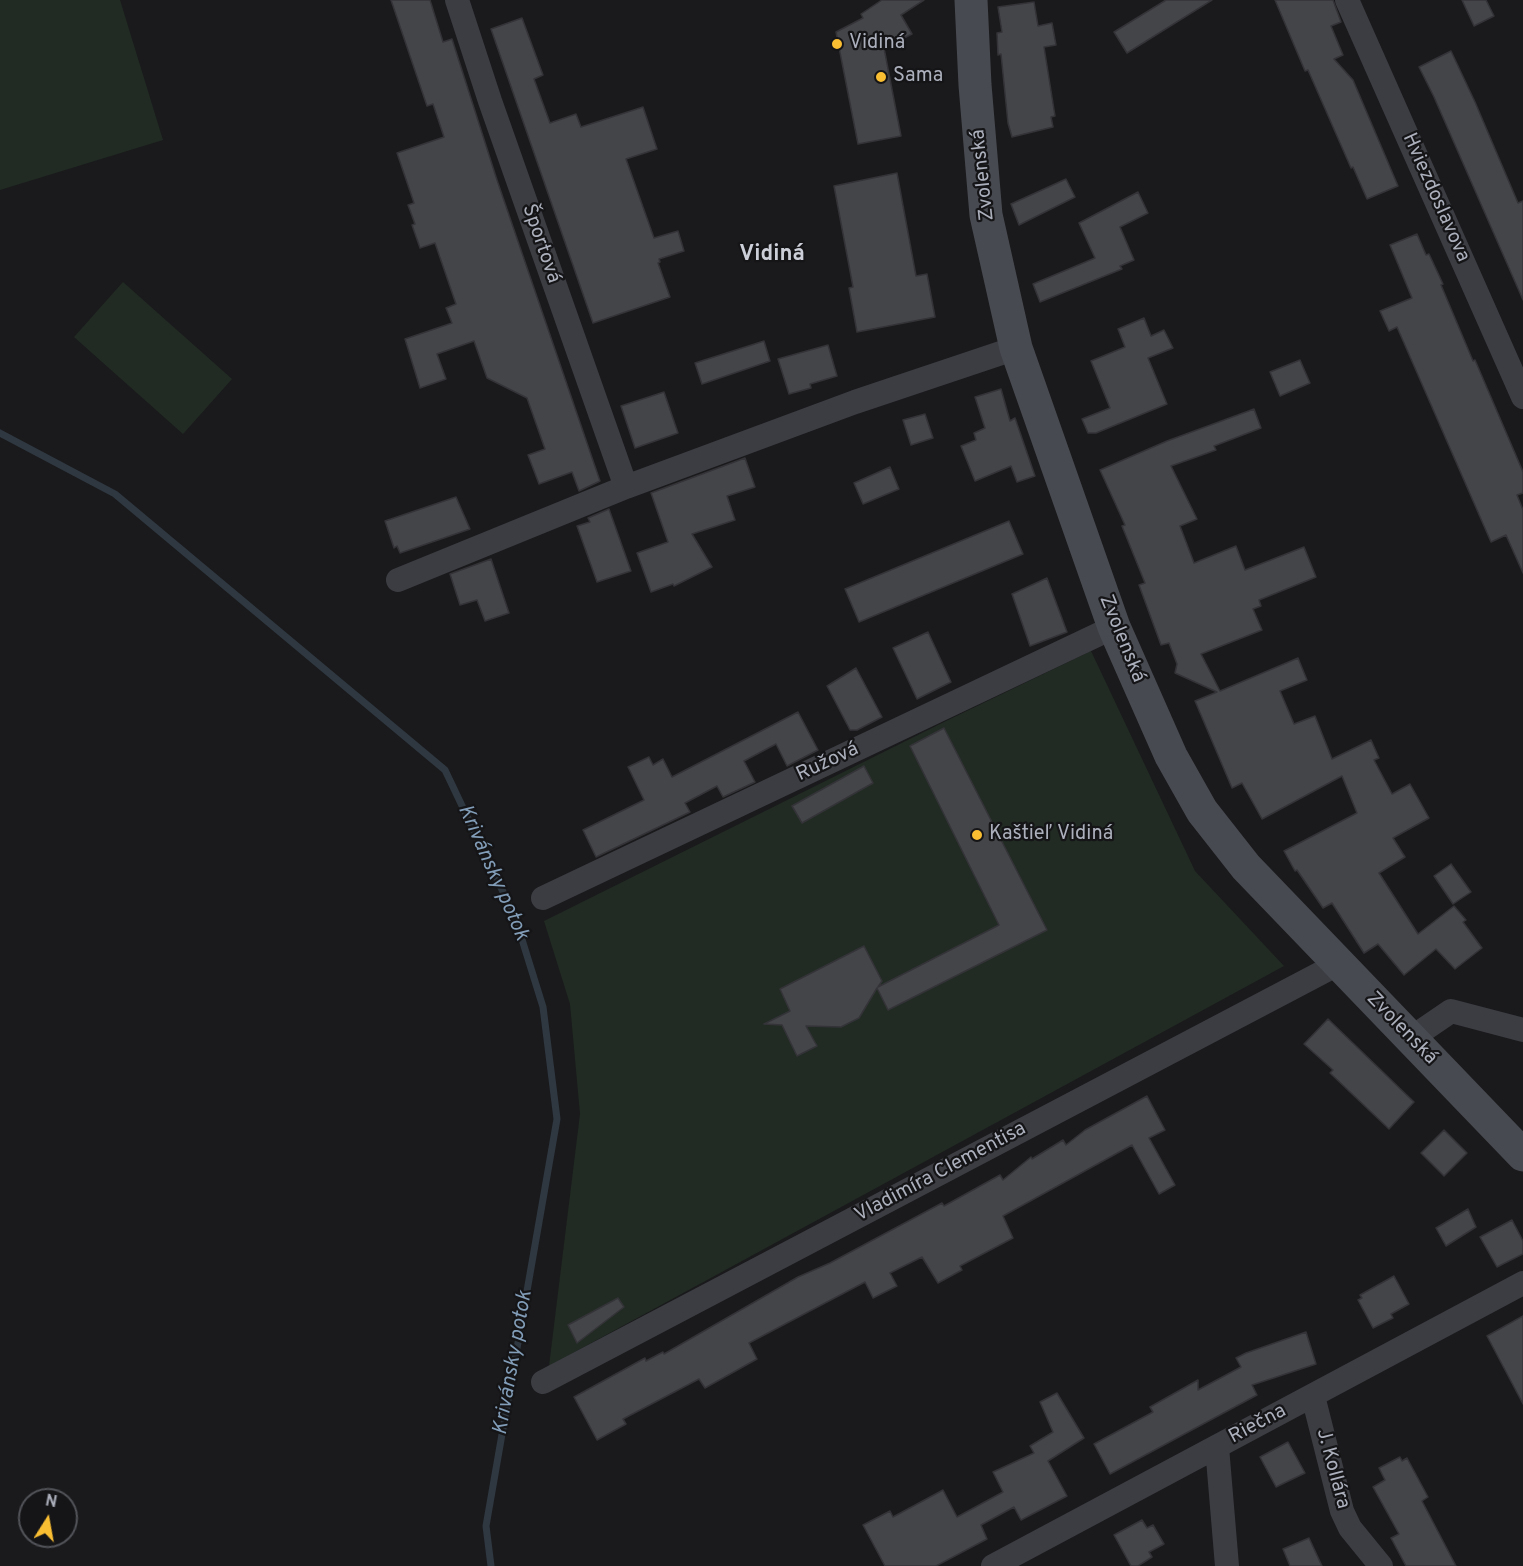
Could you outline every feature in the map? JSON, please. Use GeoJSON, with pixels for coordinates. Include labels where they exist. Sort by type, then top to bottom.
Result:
{"type":"FeatureCollection","features":[{"type":"Feature","properties":{"kind":"street","name":"Športová"},"geometry":{"type":"LineString","coordinates":[[457,0],[490,101],[626,487]]}},
{"type":"Feature","properties":{"kind":"street","name":"Zvolenská"},"geometry":{"type":"LineString","coordinates":[[971,0],[975,85],[986,215],[1016,348],[1114,627],[1171,756],[1202,811],[1246,867],[1523,1155]]}},
{"type":"Feature","properties":{"kind":"street","name":"Hviezdoslavova"},"geometry":{"type":"LineString","coordinates":[[1347,0],[1523,398]]}},
{"type":"Feature","properties":{"kind":"street"},"geometry":{"type":"LineString","coordinates":[[398,580],[626,487],[855,402],[1016,348]]}},
{"type":"Feature","properties":{"kind":"street","name":"Ružová"},"geometry":{"type":"LineString","coordinates":[[543,898],[1114,627]]}},
{"type":"Feature","properties":{"kind":"street","name":"Vladimíra Clementisa"},"geometry":{"type":"LineString","coordinates":[[543,1382],[1338,964]]}},
{"type":"Feature","properties":{"kind":"street"},"geometry":{"type":"LineString","coordinates":[[1410,1039],[1451,1011],[1523,1030]]}},
{"type":"Feature","properties":{"kind":"street","name":"Riečna"},"geometry":{"type":"LineString","coordinates":[[993,1566],[1523,1283]]}},
{"type":"Feature","properties":{"kind":"street","name":"J. Kollára"},"geometry":{"type":"LineString","coordinates":[[1313,1396],[1342,1511],[1350,1528],[1381,1566]]}},
{"type":"Feature","properties":{"kind":"street"},"geometry":{"type":"LineString","coordinates":[[1217,1447],[1227,1566]]}},
{"type":"Feature","properties":{"kind":"shaded area"},"geometry":{"type":"Polygon","coordinates":[[[0,0],[120,0],[163,140],[0,190],[0,0]]]}},
{"type":"Feature","properties":{"kind":"shaded area"},"geometry":{"type":"Polygon","coordinates":[[[123,282],[232,379],[183,434],[74,337],[123,282]]]}},
{"type":"Feature","properties":{"kind":"shaded area"},"geometry":{"type":"Polygon","coordinates":[[[1091,651],[1195,871],[1284,966],[549,1366],[580,1114],[570,1004],[544,921],[1091,651]]]}},
{"type":"Feature","properties":{"kind":"building"},"geometry":{"type":"Polygon","coordinates":[[[391,0],[430,0],[443,42],[452,39],[497,180],[600,481],[579,491],[572,472],[539,484],[528,455],[545,449],[527,398],[487,378],[474,341],[437,354],[446,379],[420,388],[405,339],[452,323],[446,308],[456,304],[435,243],[420,248],[408,205],[414,203],[397,153],[444,137],[433,104],[427,106],[391,0]]]}},
{"type":"Feature","properties":{"kind":"building"},"geometry":{"type":"Polygon","coordinates":[[[882,0],[924,0],[901,15],[912,34],[884,48],[901,136],[858,144],[836,32],[863,18],[861,14],[882,0]]]}},
{"type":"Feature","properties":{"kind":"building"},"geometry":{"type":"Polygon","coordinates":[[[1166,0],[1212,0],[1127,53],[1114,32],[1166,0]]]}},
{"type":"Feature","properties":{"kind":"building"},"geometry":{"type":"Polygon","coordinates":[[[1275,0],[1333,0],[1341,22],[1331,26],[1343,55],[1334,59],[1353,80],[1398,186],[1367,199],[1308,70],[1305,71],[1275,0]]]}},
{"type":"Feature","properties":{"kind":"building"},"geometry":{"type":"Polygon","coordinates":[[[1462,0],[1486,0],[1494,16],[1474,26],[1462,0]]]}},
{"type":"Feature","properties":{"kind":"building"},"geometry":{"type":"Polygon","coordinates":[[[1034,2],[1038,26],[1052,23],[1056,45],[1044,47],[1055,116],[1051,117],[1053,127],[1012,137],[1008,123],[1001,54],[998,55],[997,33],[1002,32],[998,7],[1034,2]]]}},
{"type":"Feature","properties":{"kind":"building"},"geometry":{"type":"Polygon","coordinates":[[[522,18],[543,75],[534,79],[550,123],[576,114],[581,127],[643,107],[657,149],[626,159],[654,238],[678,231],[684,251],[659,259],[658,263],[670,297],[593,323],[491,29],[522,18]]]}},
{"type":"Feature","properties":{"kind":"building"},"geometry":{"type":"Polygon","coordinates":[[[1451,51],[1518,203],[1523,201],[1523,300],[1419,67],[1451,51]]]}},
{"type":"Feature","properties":{"kind":"building"},"geometry":{"type":"Polygon","coordinates":[[[897,173],[916,276],[927,274],[935,317],[857,332],[849,288],[853,287],[834,186],[897,173]]]}},
{"type":"Feature","properties":{"kind":"building"},"geometry":{"type":"Polygon","coordinates":[[[1066,179],[1075,197],[1019,225],[1011,204],[1066,179]]]}},
{"type":"Feature","properties":{"kind":"building"},"geometry":{"type":"Polygon","coordinates":[[[1138,192],[1148,213],[1120,227],[1134,260],[1120,266],[1122,269],[1040,302],[1033,284],[1095,258],[1079,223],[1138,192]]]}},
{"type":"Feature","properties":{"kind":"building"},"geometry":{"type":"Polygon","coordinates":[[[1417,234],[1443,284],[1441,285],[1473,361],[1475,360],[1523,472],[1523,493],[1517,495],[1523,510],[1523,573],[1506,535],[1491,542],[1397,327],[1389,331],[1380,311],[1412,298],[1390,245],[1417,234]]]}},
{"type":"Feature","properties":{"kind":"building"},"geometry":{"type":"Polygon","coordinates":[[[1144,318],[1151,336],[1164,330],[1173,348],[1148,358],[1167,404],[1096,433],[1088,433],[1082,419],[1110,408],[1091,361],[1125,347],[1118,329],[1144,318]]]}},
{"type":"Feature","properties":{"kind":"building"},"geometry":{"type":"Polygon","coordinates":[[[764,341],[770,361],[702,384],[695,363],[764,341]]]}},
{"type":"Feature","properties":{"kind":"building"},"geometry":{"type":"Polygon","coordinates":[[[828,345],[837,376],[810,384],[811,388],[789,394],[778,359],[828,345]]]}},
{"type":"Feature","properties":{"kind":"building"},"geometry":{"type":"Polygon","coordinates":[[[1300,360],[1310,383],[1280,396],[1270,372],[1300,360]]]}},
{"type":"Feature","properties":{"kind":"building"},"geometry":{"type":"Polygon","coordinates":[[[1001,389],[1010,421],[1015,418],[1035,476],[1017,482],[1011,466],[975,481],[961,446],[976,440],[974,433],[985,428],[975,397],[1001,389]]]}},
{"type":"Feature","properties":{"kind":"building"},"geometry":{"type":"Polygon","coordinates":[[[664,392],[678,433],[635,448],[621,406],[664,392]]]}},
{"type":"Feature","properties":{"kind":"building"},"geometry":{"type":"Polygon","coordinates":[[[1254,409],[1261,428],[1214,446],[1216,450],[1171,466],[1197,519],[1180,526],[1194,563],[1236,546],[1245,570],[1304,547],[1316,577],[1259,600],[1261,606],[1253,609],[1262,630],[1201,654],[1220,691],[1298,658],[1307,680],[1280,691],[1294,724],[1315,716],[1332,759],[1371,740],[1379,758],[1374,760],[1392,794],[1410,784],[1429,818],[1393,838],[1405,857],[1379,873],[1418,934],[1454,906],[1466,920],[1463,922],[1482,948],[1455,969],[1436,949],[1404,975],[1378,944],[1364,953],[1332,903],[1323,908],[1297,870],[1295,871],[1284,851],[1357,813],[1342,776],[1262,819],[1242,783],[1232,788],[1195,701],[1217,692],[1175,673],[1177,664],[1169,643],[1161,645],[1139,585],[1145,583],[1122,526],[1125,525],[1100,470],[1167,441],[1254,409]]]}},
{"type":"Feature","properties":{"kind":"building"},"geometry":{"type":"Polygon","coordinates":[[[925,414],[933,438],[911,445],[903,420],[925,414]]]}},
{"type":"Feature","properties":{"kind":"building"},"geometry":{"type":"Polygon","coordinates":[[[745,458],[755,487],[727,496],[735,520],[692,534],[712,567],[674,586],[673,584],[651,592],[637,553],[668,542],[651,493],[745,458]]]}},
{"type":"Feature","properties":{"kind":"building"},"geometry":{"type":"Polygon","coordinates":[[[890,467],[899,489],[863,504],[854,483],[890,467]]]}},
{"type":"Feature","properties":{"kind":"building"},"geometry":{"type":"Polygon","coordinates":[[[456,497],[470,529],[400,553],[397,546],[394,548],[385,521],[456,497]]]}},
{"type":"Feature","properties":{"kind":"building"},"geometry":{"type":"Polygon","coordinates":[[[609,509],[631,571],[597,582],[577,526],[590,522],[588,518],[609,509]]]}},
{"type":"Feature","properties":{"kind":"building"},"geometry":{"type":"Polygon","coordinates":[[[1009,521],[1023,554],[859,622],[845,589],[1009,521]]]}},
{"type":"Feature","properties":{"kind":"building"},"geometry":{"type":"Polygon","coordinates":[[[491,559],[509,613],[485,621],[477,600],[460,605],[450,574],[491,559]]]}},
{"type":"Feature","properties":{"kind":"building"},"geometry":{"type":"Polygon","coordinates":[[[1047,578],[1067,632],[1030,646],[1012,594],[1047,578]]]}},
{"type":"Feature","properties":{"kind":"building"},"geometry":{"type":"Polygon","coordinates":[[[928,632],[951,682],[917,699],[893,648],[928,632]]]}},
{"type":"Feature","properties":{"kind":"building"},"geometry":{"type":"Polygon","coordinates":[[[856,668],[882,717],[857,730],[850,730],[827,686],[856,668]]]}},
{"type":"Feature","properties":{"kind":"building"},"geometry":{"type":"Polygon","coordinates":[[[798,712],[818,750],[787,766],[776,744],[744,761],[755,782],[723,797],[717,786],[685,803],[690,812],[596,857],[583,830],[644,800],[628,767],[649,757],[653,765],[663,759],[672,777],[798,712]]]}},
{"type":"Feature","properties":{"kind":"building","name":"Kaštieľ Vidiná"},"geometry":{"type":"Polygon","coordinates":[[[944,728],[1047,930],[888,1010],[877,988],[859,1018],[841,1027],[806,1026],[817,1046],[797,1056],[782,1025],[764,1024],[790,1011],[780,989],[864,946],[882,981],[878,987],[999,925],[910,746],[944,728]]]}},
{"type":"Feature","properties":{"kind":"building"},"geometry":{"type":"Polygon","coordinates":[[[864,766],[873,783],[802,823],[792,806],[864,766]]]}},
{"type":"Feature","properties":{"kind":"building"},"geometry":{"type":"Polygon","coordinates":[[[1451,864],[1471,892],[1453,904],[1434,876],[1451,864]]]}},
{"type":"Feature","properties":{"kind":"building"},"geometry":{"type":"Polygon","coordinates":[[[1328,1019],[1414,1102],[1389,1129],[1330,1073],[1333,1070],[1304,1044],[1328,1019]]]}},
{"type":"Feature","properties":{"kind":"building"},"geometry":{"type":"Polygon","coordinates":[[[1147,1096],[1165,1130],[1149,1138],[1175,1185],[1159,1194],[1132,1145],[1003,1216],[1013,1238],[960,1266],[962,1270],[938,1283],[922,1257],[890,1273],[897,1286],[873,1298],[865,1282],[749,1343],[757,1359],[705,1388],[699,1379],[623,1419],[626,1424],[597,1440],[574,1397],[645,1358],[646,1361],[663,1352],[664,1354],[798,1277],[830,1263],[942,1203],[944,1206],[1000,1175],[1003,1180],[1031,1157],[1032,1159],[1063,1140],[1066,1145],[1085,1130],[1147,1096]]]}},
{"type":"Feature","properties":{"kind":"building"},"geometry":{"type":"Polygon","coordinates":[[[1444,1130],[1467,1153],[1444,1176],[1421,1153],[1444,1130]]]}},
{"type":"Feature","properties":{"kind":"building"},"geometry":{"type":"Polygon","coordinates":[[[1468,1209],[1476,1227],[1446,1246],[1436,1228],[1468,1209]]]}},
{"type":"Feature","properties":{"kind":"building"},"geometry":{"type":"Polygon","coordinates":[[[1512,1220],[1523,1241],[1523,1254],[1497,1267],[1480,1237],[1512,1220]]]}},
{"type":"Feature","properties":{"kind":"building"},"geometry":{"type":"Polygon","coordinates":[[[1394,1276],[1409,1304],[1391,1314],[1393,1318],[1373,1328],[1358,1300],[1362,1298],[1360,1295],[1394,1276]]]}},
{"type":"Feature","properties":{"kind":"building"},"geometry":{"type":"Polygon","coordinates":[[[618,1298],[624,1307],[577,1343],[568,1325],[618,1298]]]}},
{"type":"Feature","properties":{"kind":"building"},"geometry":{"type":"Polygon","coordinates":[[[1523,1316],[1523,1404],[1487,1336],[1523,1316]]]}},
{"type":"Feature","properties":{"kind":"building"},"geometry":{"type":"Polygon","coordinates":[[[1306,1332],[1316,1364],[1252,1385],[1257,1395],[1110,1474],[1094,1444],[1153,1412],[1150,1407],[1198,1380],[1198,1390],[1241,1367],[1236,1358],[1306,1332]]]}},
{"type":"Feature","properties":{"kind":"building"},"geometry":{"type":"Polygon","coordinates":[[[1057,1393],[1084,1438],[1048,1461],[1067,1496],[1021,1520],[1014,1507],[981,1525],[987,1539],[936,1566],[885,1566],[863,1525],[890,1511],[893,1517],[943,1490],[957,1517],[1003,1492],[993,1472],[1034,1453],[1030,1446],[1053,1432],[1040,1402],[1057,1393]]]}},
{"type":"Feature","properties":{"kind":"building"},"geometry":{"type":"Polygon","coordinates":[[[1288,1442],[1305,1473],[1276,1487],[1260,1457],[1288,1442]]]}},
{"type":"Feature","properties":{"kind":"building"},"geometry":{"type":"Polygon","coordinates":[[[1400,1457],[1402,1461],[1407,1458],[1428,1497],[1422,1501],[1456,1566],[1406,1566],[1391,1538],[1399,1534],[1373,1487],[1385,1480],[1379,1468],[1400,1457]]]}},
{"type":"Feature","properties":{"kind":"building"},"geometry":{"type":"Polygon","coordinates":[[[1142,1520],[1147,1528],[1153,1525],[1164,1544],[1149,1552],[1152,1557],[1138,1566],[1131,1566],[1114,1535],[1142,1520]]]}},
{"type":"Feature","properties":{"kind":"building"},"geometry":{"type":"Polygon","coordinates":[[[1309,1538],[1322,1566],[1290,1566],[1283,1549],[1309,1538]]]}},
{"type":"Feature","properties":{"kind":"waterway","name":"Krivánsky potok"},"geometry":{"type":"LineString","coordinates":[[0,433],[115,494],[445,770],[515,917],[543,1007],[557,1119],[486,1526],[491,1566]]}},
{"type":"Feature","properties":{"kind":"place","name":"Vidiná"},"geometry":{"type":"Point","coordinates":[837,44]}},
{"type":"Feature","properties":{"kind":"place","name":"Sama"},"geometry":{"type":"Point","coordinates":[881,77]}},
{"type":"Feature","properties":{"kind":"place","name":"Kaštieľ Vidiná"},"geometry":{"type":"Point","coordinates":[977,835]}},
{"type":"Feature","properties":{"kind":"district","name":"Vidiná"},"geometry":{"type":"Point","coordinates":[772,256]}}]}
